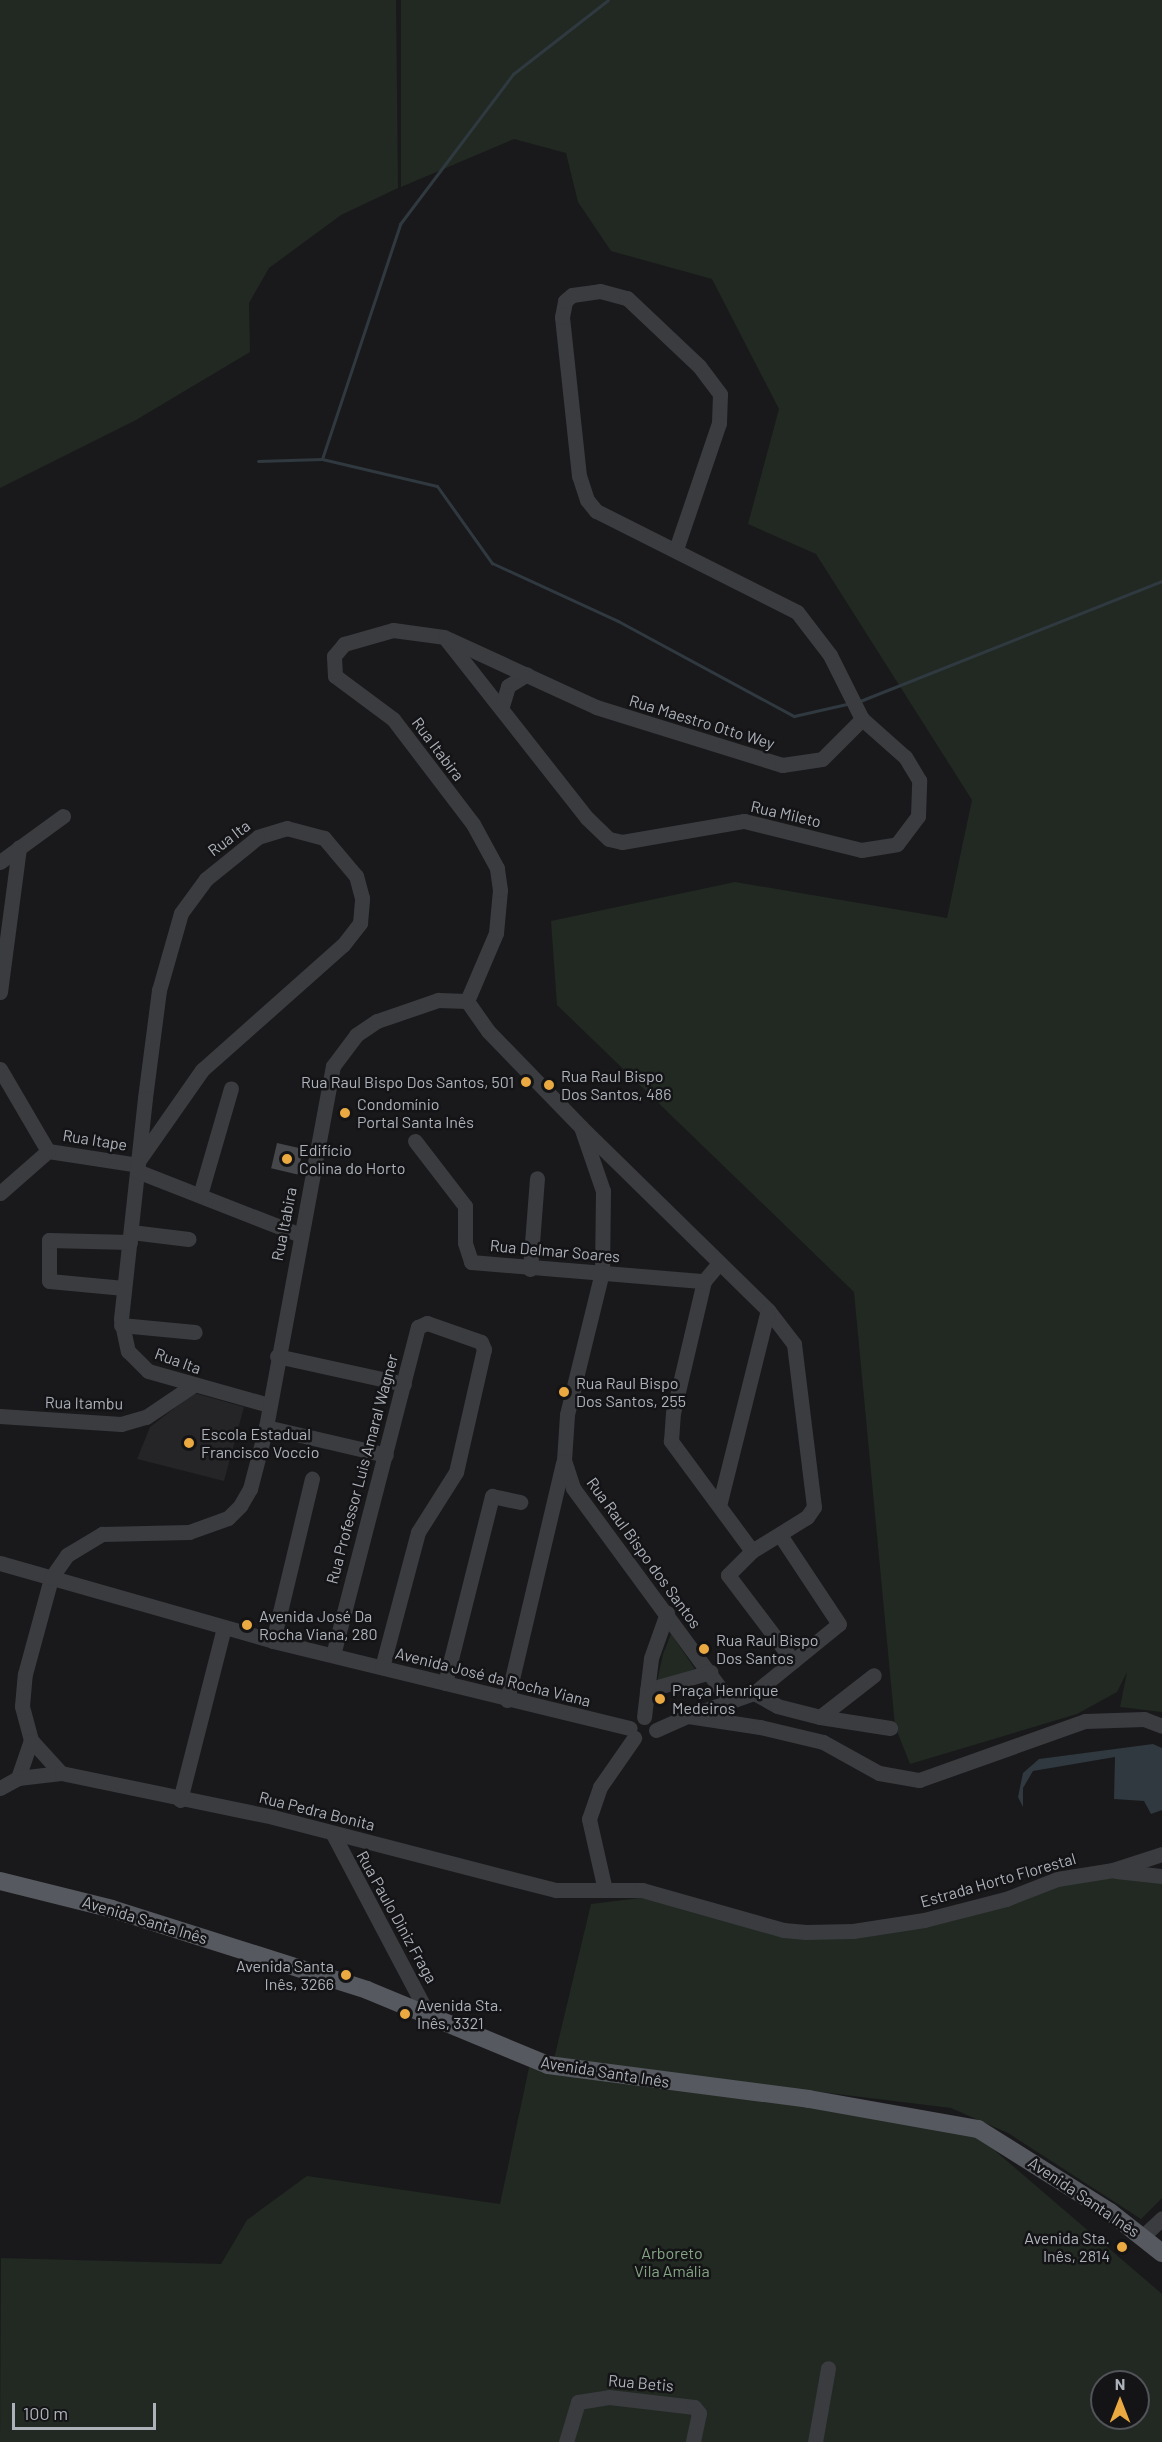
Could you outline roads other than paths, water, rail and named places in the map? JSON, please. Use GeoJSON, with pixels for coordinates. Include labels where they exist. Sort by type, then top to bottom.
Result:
{"type":"FeatureCollection","features":[{"type":"Feature","properties":{"kind":"main road","name":"Avenida Santa Inês"},"geometry":{"type":"LineString","coordinates":[[0,1881],[102,1906],[299,1969],[548,2065],[776,2094],[978,2129],[1143,2235],[1162,2253]]}},
{"type":"Feature","properties":{"kind":"street"},"geometry":{"type":"LineString","coordinates":[[676,549],[719,423],[720,394],[699,366],[627,298],[600,291],[572,295],[565,301],[562,317],[582,492],[596,511],[676,549],[797,612],[830,656],[862,719]]}},
{"type":"Feature","properties":{"kind":"street","name":"Rua Maestro Otto Wey"},"geometry":{"type":"LineString","coordinates":[[344,644],[393,630],[444,637],[596,707],[782,765],[822,759],[862,719]]}},
{"type":"Feature","properties":{"kind":"street","name":"Rua Mileto"},"geometry":{"type":"LineString","coordinates":[[444,637],[502,706],[587,818],[609,839],[636,841],[744,821],[874,851],[906,837],[918,816],[921,792],[915,769],[862,719]]}},
{"type":"Feature","properties":{"kind":"street","name":"Rua Itabira"},"geometry":{"type":"LineString","coordinates":[[51,1578],[67,1555],[102,1534],[189,1532],[228,1518],[250,1490],[266,1427],[277,1356],[331,1073],[340,1052],[377,1021],[438,1000],[467,1001],[496,933],[501,890],[497,868],[473,825],[393,719],[335,676],[333,656],[344,644]]}},
{"type":"Feature","properties":{"kind":"street"},"geometry":{"type":"LineString","coordinates":[[502,706],[508,686],[527,674]]}},
{"type":"Feature","properties":{"kind":"street"},"geometry":{"type":"LineString","coordinates":[[0,862],[63,816]]}},
{"type":"Feature","properties":{"kind":"street","name":"Rua Ita"},"geometry":{"type":"LineString","coordinates":[[138,1165],[202,1070],[337,950],[360,923],[362,898],[356,876],[324,838],[296,829],[268,832],[206,879],[184,906],[159,990],[138,1165],[124,1288],[122,1339],[140,1366],[192,1386],[269,1406]]}},
{"type":"Feature","properties":{"kind":"street"},"geometry":{"type":"LineString","coordinates":[[0,992],[19,847]]}},
{"type":"Feature","properties":{"kind":"street","name":"Rua Raul Bispo dos Santos"},"geometry":{"type":"LineString","coordinates":[[467,1001],[488,1031],[581,1127],[603,1191],[603,1272],[572,1380],[564,1460],[573,1488],[729,1700]]}},
{"type":"Feature","properties":{"kind":"street"},"geometry":{"type":"LineString","coordinates":[[0,1069],[48,1151],[0,1193]]}},
{"type":"Feature","properties":{"kind":"street"},"geometry":{"type":"LineString","coordinates":[[200,1195],[231,1088]]}},
{"type":"Feature","properties":{"kind":"street"},"geometry":{"type":"LineString","coordinates":[[581,1127],[791,1335],[797,1353],[814,1489],[812,1513],[780,1536],[752,1551],[728,1575],[793,1661]]}},
{"type":"Feature","properties":{"kind":"street","name":"Rua Delmar Soares"},"geometry":{"type":"LineString","coordinates":[[415,1141],[462,1200],[465,1243],[471,1262],[530,1269],[603,1272],[704,1281]]}},
{"type":"Feature","properties":{"kind":"street","name":"Rua Itape"},"geometry":{"type":"LineString","coordinates":[[48,1151],[138,1165],[200,1195],[300,1235]]}},
{"type":"Feature","properties":{"kind":"street"},"geometry":{"type":"LineString","coordinates":[[530,1269],[537,1178]]}},
{"type":"Feature","properties":{"kind":"street"},"geometry":{"type":"LineString","coordinates":[[124,1288],[49,1281],[49,1240],[130,1237],[189,1239]]}},
{"type":"Feature","properties":{"kind":"street"},"geometry":{"type":"LineString","coordinates":[[719,1263],[704,1281],[673,1413],[671,1441],[752,1551]]}},
{"type":"Feature","properties":{"kind":"street"},"geometry":{"type":"LineString","coordinates":[[719,1506],[768,1310]]}},
{"type":"Feature","properties":{"kind":"street","name":"Rua Professor Luis Amaral Wagner"},"geometry":{"type":"LineString","coordinates":[[333,1655],[418,1327],[427,1323],[481,1342],[484,1352],[456,1472],[418,1532],[382,1667]]}},
{"type":"Feature","properties":{"kind":"street"},"geometry":{"type":"LineString","coordinates":[[121,1325],[195,1332]]}},
{"type":"Feature","properties":{"kind":"street"},"geometry":{"type":"LineString","coordinates":[[277,1356],[404,1384]]}},
{"type":"Feature","properties":{"kind":"street","name":"Rua Itambu"},"geometry":{"type":"LineString","coordinates":[[0,1416],[121,1424],[146,1417],[192,1386]]}},
{"type":"Feature","properties":{"kind":"street"},"geometry":{"type":"LineString","coordinates":[[266,1427],[386,1455]]}},
{"type":"Feature","properties":{"kind":"street"},"geometry":{"type":"LineString","coordinates":[[507,1700],[564,1460]]}},
{"type":"Feature","properties":{"kind":"street"},"geometry":{"type":"LineString","coordinates":[[273,1641],[312,1479]]}},
{"type":"Feature","properties":{"kind":"street"},"geometry":{"type":"LineString","coordinates":[[445,1683],[492,1496],[520,1502]]}},
{"type":"Feature","properties":{"kind":"street"},"geometry":{"type":"LineString","coordinates":[[632,1733],[647,1741],[656,1730],[729,1700],[754,1693],[836,1627],[838,1616],[780,1536]]}},
{"type":"Feature","properties":{"kind":"street","name":"Avenida José da Rocha Viana"},"geometry":{"type":"LineString","coordinates":[[0,1563],[224,1628],[445,1683],[632,1733]]}},
{"type":"Feature","properties":{"kind":"street"},"geometry":{"type":"LineString","coordinates":[[0,1788],[18,1778],[31,1740],[22,1690],[51,1578]]}},
{"type":"Feature","properties":{"kind":"street"},"geometry":{"type":"LineString","coordinates":[[605,1890],[589,1819],[600,1786],[644,1717],[651,1658],[667,1613]]}},
{"type":"Feature","properties":{"kind":"street"},"geometry":{"type":"LineString","coordinates":[[180,1800],[224,1628]]}},
{"type":"Feature","properties":{"kind":"street"},"geometry":{"type":"LineString","coordinates":[[647,1690],[710,1672]]}},
{"type":"Feature","properties":{"kind":"street"},"geometry":{"type":"LineString","coordinates":[[820,1717],[874,1675]]}},
{"type":"Feature","properties":{"kind":"street"},"geometry":{"type":"LineString","coordinates":[[754,1693],[777,1706],[820,1717],[890,1728]]}},
{"type":"Feature","properties":{"kind":"street"},"geometry":{"type":"LineString","coordinates":[[688,1716],[813,1739],[879,1773],[919,1780],[1084,1721],[1144,1719],[1162,1726]]}},
{"type":"Feature","properties":{"kind":"street"},"geometry":{"type":"LineString","coordinates":[[644,1717],[656,1730]]}},
{"type":"Feature","properties":{"kind":"street"},"geometry":{"type":"LineString","coordinates":[[31,1740],[61,1773]]}},
{"type":"Feature","properties":{"kind":"street","name":"Rua Pedra Bonita"},"geometry":{"type":"LineString","coordinates":[[18,1778],[61,1773],[333,1834],[556,1890],[605,1890]]}},
{"type":"Feature","properties":{"kind":"street","name":"Rua Paulo Diniz Fraga"},"geometry":{"type":"LineString","coordinates":[[333,1834],[430,2018]]}},
{"type":"Feature","properties":{"kind":"street"},"geometry":{"type":"LineString","coordinates":[[1110,1870],[1162,1854]]}},
{"type":"Feature","properties":{"kind":"street"},"geometry":{"type":"LineString","coordinates":[[1110,1870],[1162,1876]]}},
{"type":"Feature","properties":{"kind":"street","name":"Estrada Horto Florestal"},"geometry":{"type":"LineString","coordinates":[[605,1890],[642,1890],[783,1930],[832,1933],[924,1920],[1057,1879],[1110,1870]]}},
{"type":"Feature","properties":{"kind":"street"},"geometry":{"type":"LineString","coordinates":[[1143,2235],[1162,2218]]}},
{"type":"Feature","properties":{"kind":"street"},"geometry":{"type":"LineString","coordinates":[[815,2442],[828,2368]]}},
{"type":"Feature","properties":{"kind":"street","name":"Rua Betis"},"geometry":{"type":"LineString","coordinates":[[566,2442],[582,2399],[630,2398],[697,2408],[693,2442]]}},
{"type":"Feature","properties":{"kind":"waterway"},"geometry":{"type":"LineString","coordinates":[[322,459],[400,224],[513,74],[608,0]]}},
{"type":"Feature","properties":{"kind":"waterway"},"geometry":{"type":"LineString","coordinates":[[258,461],[322,459],[437,486],[492,563],[618,621],[794,716],[847,704]]}},
{"type":"Feature","properties":{"kind":"waterway"},"geometry":{"type":"LineString","coordinates":[[860,701],[1162,581]]}},
{"type":"Feature","properties":{"kind":"place","name":"Rua Raul Bispo Dos Santos, 501"},"geometry":{"type":"Point","coordinates":[526,1082]}},
{"type":"Feature","properties":{"kind":"place","name":"Rua Raul Bispo Dos Santos, 486"},"geometry":{"type":"Point","coordinates":[549,1085]}},
{"type":"Feature","properties":{"kind":"place","name":"Condomínio Portal Santa Inês"},"geometry":{"type":"Point","coordinates":[345,1113]}},
{"type":"Feature","properties":{"kind":"place","name":"Edifício Colina do Horto"},"geometry":{"type":"Point","coordinates":[287,1159]}},
{"type":"Feature","properties":{"kind":"place","name":"Rua Raul Bispo Dos Santos, 255"},"geometry":{"type":"Point","coordinates":[564,1392]}},
{"type":"Feature","properties":{"kind":"place","name":"Escola Estadual Francisco Voccio"},"geometry":{"type":"Point","coordinates":[189,1443]}},
{"type":"Feature","properties":{"kind":"place","name":"Avenida José Da Rocha Viana, 280"},"geometry":{"type":"Point","coordinates":[247,1625]}},
{"type":"Feature","properties":{"kind":"place","name":"Rua Raul Bispo Dos Santos"},"geometry":{"type":"Point","coordinates":[704,1649]}},
{"type":"Feature","properties":{"kind":"place","name":"Praça Henrique Medeiros"},"geometry":{"type":"Point","coordinates":[660,1699]}},
{"type":"Feature","properties":{"kind":"place","name":"Avenida Santa Inês, 3266"},"geometry":{"type":"Point","coordinates":[346,1975]}},
{"type":"Feature","properties":{"kind":"place","name":"Avenida Sta. Inês, 3321"},"geometry":{"type":"Point","coordinates":[405,2014]}},
{"type":"Feature","properties":{"kind":"place","name":"Avenida Sta. Inês, 2814"},"geometry":{"type":"Point","coordinates":[1122,2247]}},
{"type":"Feature","properties":{"kind":"park label","name":"Arboreto Vila Amália"},"geometry":{"type":"Point","coordinates":[672,2262]}}]}
